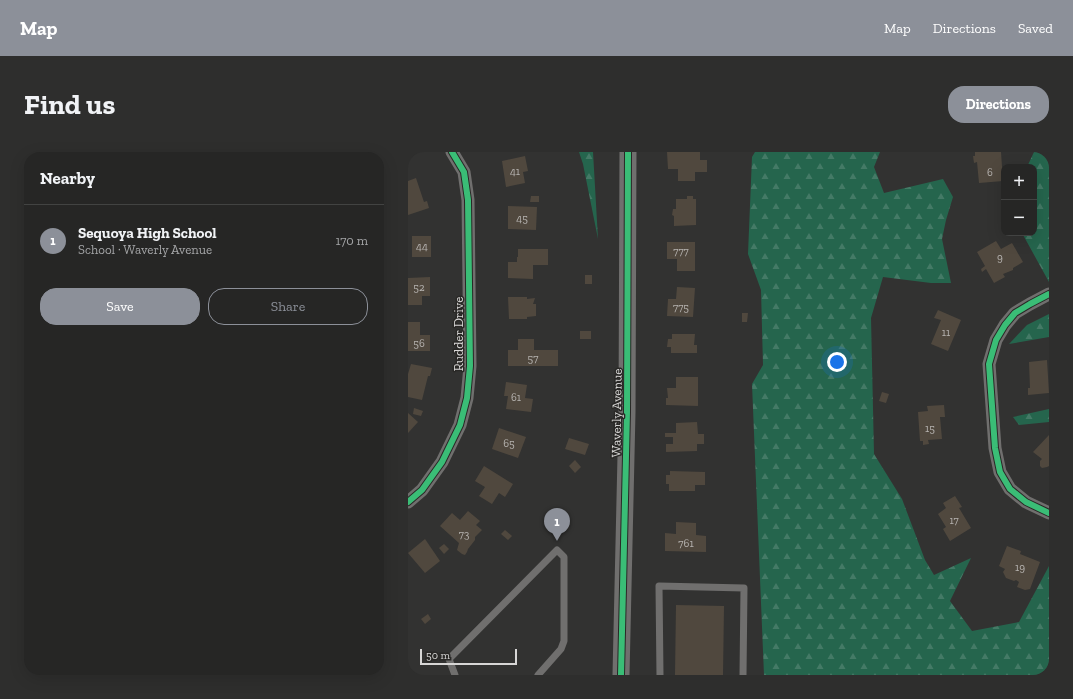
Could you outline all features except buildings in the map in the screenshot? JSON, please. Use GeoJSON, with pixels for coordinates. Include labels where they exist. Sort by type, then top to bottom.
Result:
{"type":"FeatureCollection","features":[{"type":"Feature","properties":{"kind":"street","name":"Rudder Drive"},"geometry":{"type":"LineString","coordinates":[[408,502],[422,490],[442,462],[460,425],[467,398],[470,366],[468,200],[464,172],[452,152]]}},
{"type":"Feature","properties":{"kind":"street","name":"Waverly Avenue"},"geometry":{"type":"LineString","coordinates":[[622,675],[627,420],[628,152]]}},
{"type":"Feature","properties":{"kind":"street"},"geometry":{"type":"LineString","coordinates":[[1049,294],[1015,313],[1005,325],[996,340],[989,364],[995,448],[1000,472],[1010,489],[1026,502],[1049,513]]}},
{"type":"Feature","properties":{"kind":"lane"},"geometry":{"type":"LineString","coordinates":[[455,675],[450,659],[557,550],[564,557],[564,641],[562,649],[538,675]]}},
{"type":"Feature","properties":{"kind":"lane"},"geometry":{"type":"LineString","coordinates":[[660,675],[660,586],[744,588],[743,675]]}},
{"type":"Feature","properties":{"kind":"green space"},"geometry":{"type":"Polygon","coordinates":[[[579,152],[593,152],[598,239],[583,164],[579,152]]]}},
{"type":"Feature","properties":{"kind":"green space"},"geometry":{"type":"Polygon","coordinates":[[[755,152],[880,152],[874,167],[884,193],[943,179],[953,197],[942,239],[951,283],[931,283],[883,277],[871,318],[874,454],[902,499],[925,560],[934,575],[971,558],[950,601],[972,631],[1019,622],[1049,566],[1049,675],[764,675],[752,384],[763,365],[761,290],[748,254],[752,157],[755,152]]]}},
{"type":"Feature","properties":{"kind":"green space"},"geometry":{"type":"Polygon","coordinates":[[[1034,152],[1049,152],[1049,282],[1024,236],[1037,236],[1037,164],[1028,164],[1034,152]]]}},
{"type":"Feature","properties":{"kind":"green space"},"geometry":{"type":"Polygon","coordinates":[[[1049,314],[1049,337],[1009,344],[1027,325],[1049,314]]]}},
{"type":"Feature","properties":{"kind":"green space"},"geometry":{"type":"Polygon","coordinates":[[[1049,409],[1049,422],[1019,425],[1013,417],[1049,409]]]}},
{"type":"Feature","properties":{"kind":"cycle path"},"geometry":{"type":"LineString","coordinates":[[408,502],[422,490],[442,462],[460,425],[467,398],[470,366],[468,200],[464,172],[452,152]]}},
{"type":"Feature","properties":{"kind":"cycle path"},"geometry":{"type":"LineString","coordinates":[[621,675],[627,412],[628,152]]}},
{"type":"Feature","properties":{"kind":"cycle path"},"geometry":{"type":"LineString","coordinates":[[1049,294],[1015,313],[1005,325],[996,340],[989,364],[995,448],[1000,472],[1010,489],[1026,502],[1049,513]]}},
{"type":"Feature","properties":{"kind":"place","name":"Sequoya High School"},"geometry":{"type":"Point","coordinates":[557,541]}}]}
